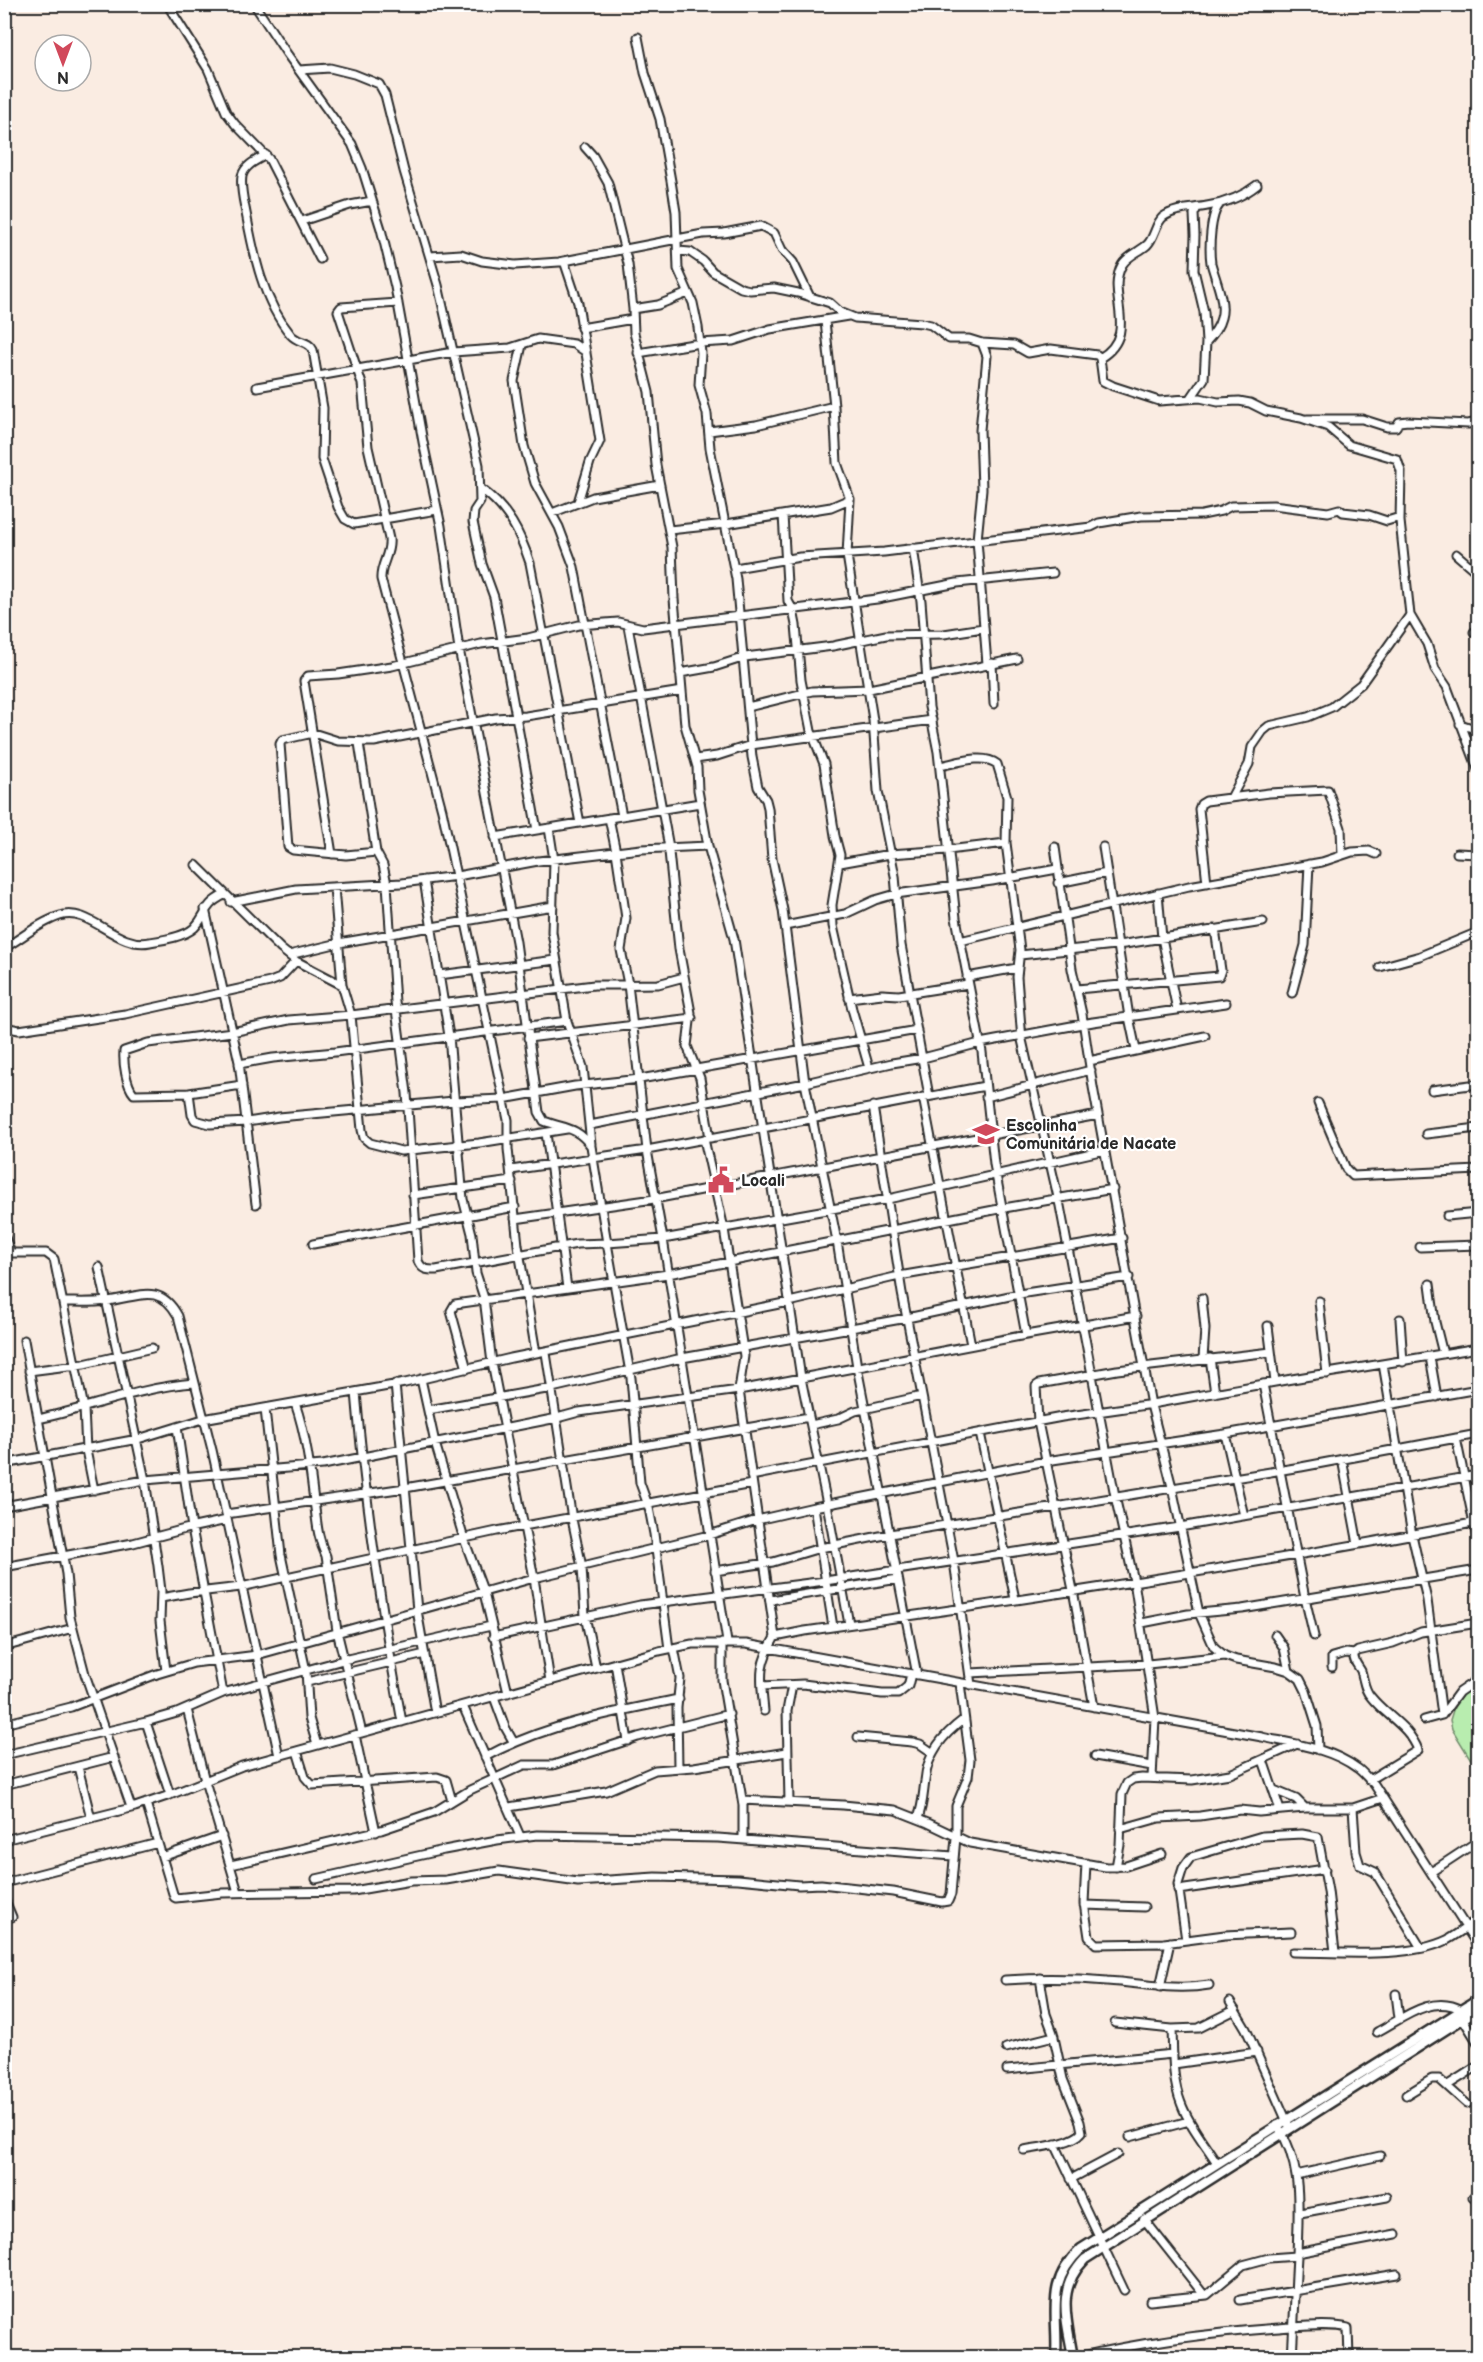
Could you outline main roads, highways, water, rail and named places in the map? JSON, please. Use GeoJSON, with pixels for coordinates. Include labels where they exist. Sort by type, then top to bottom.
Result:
{"type":"FeatureCollection","features":[{"type":"Feature","properties":{"kind":"main road"},"geometry":{"type":"LineString","coordinates":[[1057,2357],[1056,2303],[1059,2280],[1068,2261],[1144,2219],[1280,2129],[1463,2014],[1479,2000]]}},
{"type":"Feature","properties":{"kind":"main road"},"geometry":{"type":"LineString","coordinates":[[1463,2014],[1479,2009]]}},
{"type":"Feature","properties":{"kind":"main road"},"geometry":{"type":"LineString","coordinates":[[1073,2358],[1065,2310],[1069,2280],[1100,2242],[1217,2163],[1280,2129]]}},
{"type":"Feature","properties":{"kind":"place","name":"Escolinha Comunitária de Nacate"},"geometry":{"type":"Point","coordinates":[986,1134]}},
{"type":"Feature","properties":{"kind":"place","name":"Locali"},"geometry":{"type":"Point","coordinates":[721,1180]}}]}
